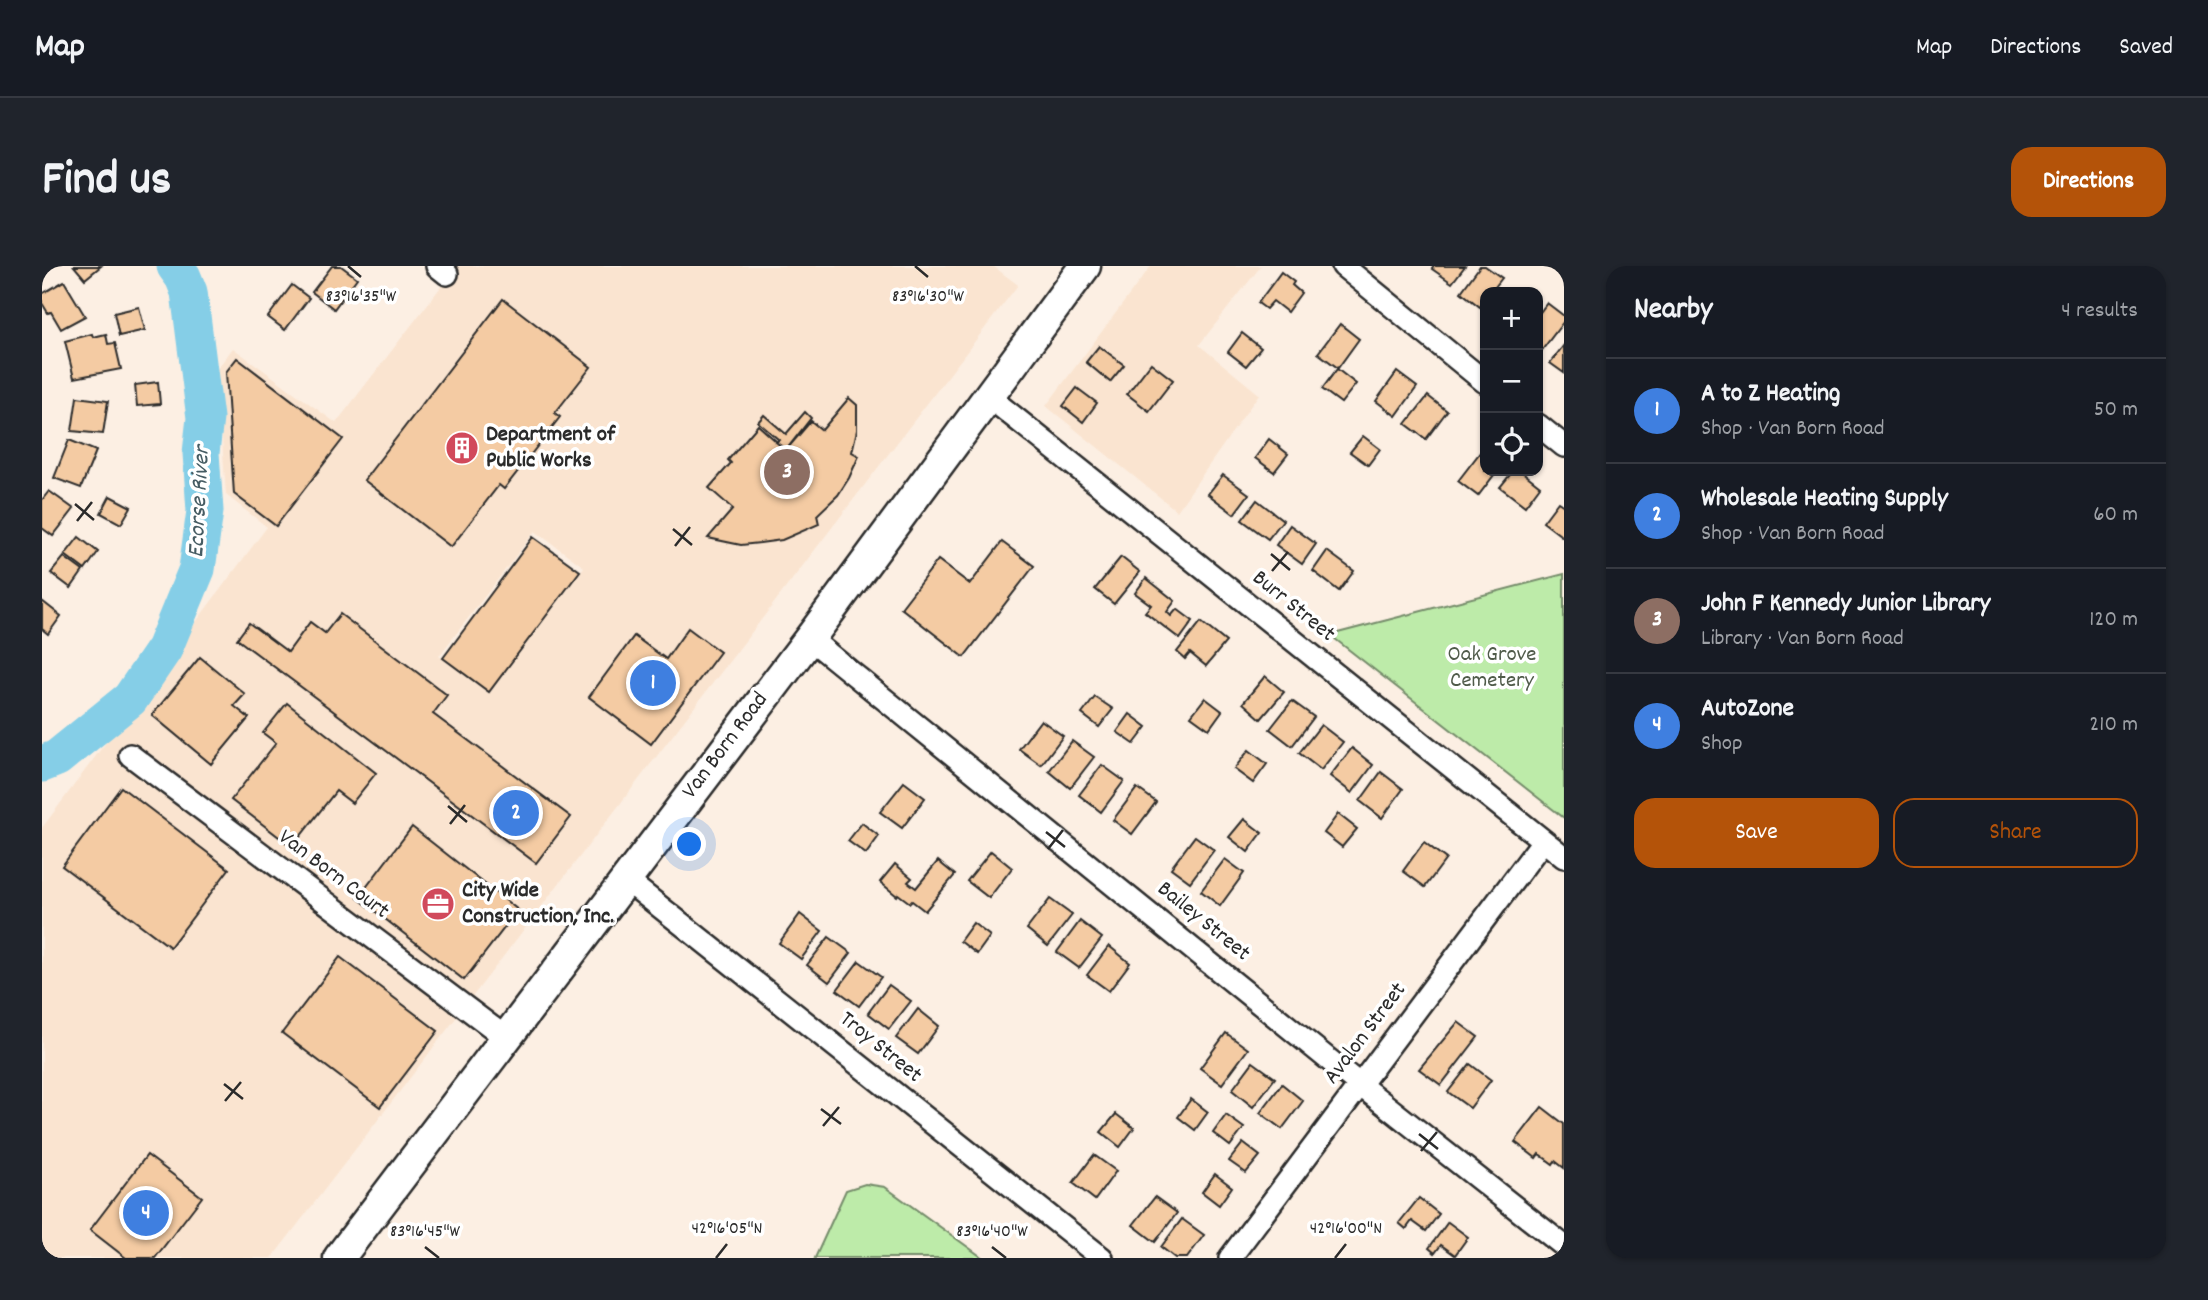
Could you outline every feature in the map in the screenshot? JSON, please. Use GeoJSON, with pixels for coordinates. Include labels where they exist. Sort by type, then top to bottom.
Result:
{"type":"FeatureCollection","features":[{"type":"Feature","properties":{"kind":"main road","name":"Van Born Road"},"geometry":{"type":"LineString","coordinates":[[339,1258],[809,638],[1086,266]]}},
{"type":"Feature","properties":{"kind":"street"},"geometry":{"type":"LineString","coordinates":[[1343,266],[1480,378]]}},
{"type":"Feature","properties":{"kind":"street","name":"Burr Street"},"geometry":{"type":"LineString","coordinates":[[989,397],[1564,857]]}},
{"type":"Feature","properties":{"kind":"street"},"geometry":{"type":"LineString","coordinates":[[1543,429],[1564,446]]}},
{"type":"Feature","properties":{"kind":"street","name":"Bailey Street"},"geometry":{"type":"LineString","coordinates":[[809,638],[1564,1246]]}},
{"type":"Feature","properties":{"kind":"street","name":"Van Born Court"},"geometry":{"type":"LineString","coordinates":[[130,755],[505,1037]]}},
{"type":"Feature","properties":{"kind":"street","name":"Avalon Street"},"geometry":{"type":"LineString","coordinates":[[1230,1258],[1543,841]]}},
{"type":"Feature","properties":{"kind":"street","name":"Troy Street"},"geometry":{"type":"LineString","coordinates":[[625,879],[1102,1258]]}},
{"type":"Feature","properties":{"kind":"shaded area"},"geometry":{"type":"Polygon","coordinates":[[[457,266],[993,266],[1018,285],[272,1258],[42,1258],[42,828],[267,527],[226,495],[217,369],[233,348],[336,423],[457,266]],[[535,531],[439,656],[489,692],[584,567],[535,531]]]}},
{"type":"Feature","properties":{"kind":"shaded area"},"geometry":{"type":"Polygon","coordinates":[[[1151,266],[1261,266],[1199,345],[1259,394],[1177,511],[1046,406],[1151,266]]]}},
{"type":"Feature","properties":{"kind":"green space","name":"Oak Grove Cemetery"},"geometry":{"type":"Polygon","coordinates":[[[1564,574],[1564,818],[1330,635],[1564,574]]]}},
{"type":"Feature","properties":{"kind":"green space"},"geometry":{"type":"Polygon","coordinates":[[[865,1184],[885,1187],[983,1258],[815,1258],[846,1190],[865,1184]]]}},
{"type":"Feature","properties":{"kind":"building"},"geometry":{"type":"Polygon","coordinates":[[[74,266],[101,266],[85,279],[74,266]]]}},
{"type":"Feature","properties":{"kind":"building"},"geometry":{"type":"Polygon","coordinates":[[[332,266],[341,266],[357,278],[334,309],[312,292],[332,266]]]}},
{"type":"Feature","properties":{"kind":"building"},"geometry":{"type":"Polygon","coordinates":[[[1434,266],[1465,266],[1452,283],[1432,269],[1434,266]]]}},
{"type":"Feature","properties":{"kind":"building"},"geometry":{"type":"Polygon","coordinates":[[[1480,266],[1485,266],[1502,278],[1495,287],[1480,287],[1480,307],[1461,292],[1480,266]]]}},
{"type":"Feature","properties":{"kind":"building"},"geometry":{"type":"Polygon","coordinates":[[[1281,272],[1294,282],[1292,285],[1301,293],[1287,312],[1273,301],[1266,309],[1258,303],[1281,272]]]}},
{"type":"Feature","properties":{"kind":"building"},"geometry":{"type":"Polygon","coordinates":[[[64,281],[85,316],[61,329],[42,303],[42,294],[64,281]]]}},
{"type":"Feature","properties":{"kind":"building"},"geometry":{"type":"Polygon","coordinates":[[[292,285],[309,298],[285,330],[268,317],[292,285]]]}},
{"type":"Feature","properties":{"kind":"building","name":"Department of Public Works"},"geometry":{"type":"Polygon","coordinates":[[[503,299],[591,367],[555,413],[560,417],[504,489],[499,485],[451,547],[364,480],[503,299]]]}},
{"type":"Feature","properties":{"kind":"building"},"geometry":{"type":"Polygon","coordinates":[[[1547,303],[1564,316],[1564,321],[1543,349],[1543,308],[1547,303]]]}},
{"type":"Feature","properties":{"kind":"building"},"geometry":{"type":"Polygon","coordinates":[[[139,307],[145,330],[119,336],[114,313],[139,307]]]}},
{"type":"Feature","properties":{"kind":"building"},"geometry":{"type":"Polygon","coordinates":[[[1340,324],[1359,339],[1338,368],[1318,353],[1340,324]]]}},
{"type":"Feature","properties":{"kind":"building"},"geometry":{"type":"Polygon","coordinates":[[[1242,333],[1261,348],[1246,366],[1228,352],[1242,333]]]}},
{"type":"Feature","properties":{"kind":"building"},"geometry":{"type":"Polygon","coordinates":[[[92,334],[93,337],[106,334],[108,344],[115,343],[121,369],[74,378],[65,341],[92,334]]]}},
{"type":"Feature","properties":{"kind":"building"},"geometry":{"type":"Polygon","coordinates":[[[1564,345],[1564,373],[1550,363],[1564,345]]]}},
{"type":"Feature","properties":{"kind":"building"},"geometry":{"type":"Polygon","coordinates":[[[1099,346],[1124,365],[1110,382],[1086,362],[1099,346]]]}},
{"type":"Feature","properties":{"kind":"building"},"geometry":{"type":"Polygon","coordinates":[[[237,358],[343,439],[276,526],[234,494],[226,372],[237,358]]]}},
{"type":"Feature","properties":{"kind":"building"},"geometry":{"type":"Polygon","coordinates":[[[1151,363],[1173,380],[1149,411],[1127,394],[1151,363]]]}},
{"type":"Feature","properties":{"kind":"building"},"geometry":{"type":"Polygon","coordinates":[[[1337,369],[1356,384],[1341,403],[1322,389],[1337,369]]]}},
{"type":"Feature","properties":{"kind":"building"},"geometry":{"type":"Polygon","coordinates":[[[1397,372],[1417,387],[1396,416],[1376,401],[1397,372]]]}},
{"type":"Feature","properties":{"kind":"building"},"geometry":{"type":"Polygon","coordinates":[[[158,382],[160,404],[137,406],[135,385],[158,382]]]}},
{"type":"Feature","properties":{"kind":"building"},"geometry":{"type":"Polygon","coordinates":[[[1077,388],[1097,403],[1083,422],[1063,406],[1077,388]]]}},
{"type":"Feature","properties":{"kind":"building"},"geometry":{"type":"Polygon","coordinates":[[[1428,396],[1447,411],[1426,439],[1406,424],[1428,396]]]}},
{"type":"Feature","properties":{"kind":"building"},"geometry":{"type":"Polygon","coordinates":[[[77,397],[108,401],[103,434],[72,431],[77,397]]]}},
{"type":"Feature","properties":{"kind":"building"},"geometry":{"type":"Polygon","coordinates":[[[849,398],[857,405],[857,430],[852,452],[859,456],[838,495],[817,515],[819,524],[782,540],[760,543],[741,545],[708,538],[733,509],[709,488],[731,463],[728,460],[758,425],[786,450],[811,421],[822,430],[849,398]]]}},
{"type":"Feature","properties":{"kind":"building"},"geometry":{"type":"Polygon","coordinates":[[[805,412],[811,418],[786,450],[776,442],[779,440],[758,422],[764,415],[786,434],[805,412]]]}},
{"type":"Feature","properties":{"kind":"building"},"geometry":{"type":"Polygon","coordinates":[[[1363,436],[1380,449],[1368,465],[1350,452],[1363,436]]]}},
{"type":"Feature","properties":{"kind":"building"},"geometry":{"type":"Polygon","coordinates":[[[1269,439],[1288,454],[1274,472],[1255,458],[1269,439]]]}},
{"type":"Feature","properties":{"kind":"building"},"geometry":{"type":"Polygon","coordinates":[[[69,440],[96,451],[81,488],[54,478],[69,440]]]}},
{"type":"Feature","properties":{"kind":"building"},"geometry":{"type":"Polygon","coordinates":[[[1480,452],[1480,476],[1493,476],[1478,496],[1458,481],[1480,452]]]}},
{"type":"Feature","properties":{"kind":"building"},"geometry":{"type":"Polygon","coordinates":[[[1223,475],[1249,494],[1234,514],[1208,494],[1223,475]]]}},
{"type":"Feature","properties":{"kind":"building"},"geometry":{"type":"Polygon","coordinates":[[[1509,476],[1527,476],[1540,486],[1525,506],[1500,487],[1509,476]]]}},
{"type":"Feature","properties":{"kind":"building"},"geometry":{"type":"Polygon","coordinates":[[[49,491],[74,509],[53,536],[42,528],[42,500],[49,491]]]}},
{"type":"Feature","properties":{"kind":"building"},"geometry":{"type":"Polygon","coordinates":[[[110,496],[131,507],[121,524],[101,513],[110,496]]]}},
{"type":"Feature","properties":{"kind":"building"},"geometry":{"type":"Polygon","coordinates":[[[1257,500],[1283,520],[1268,539],[1242,520],[1257,500]]]}},
{"type":"Feature","properties":{"kind":"building"},"geometry":{"type":"Polygon","coordinates":[[[1558,502],[1564,506],[1564,538],[1543,522],[1558,502]]]}},
{"type":"Feature","properties":{"kind":"building"},"geometry":{"type":"Polygon","coordinates":[[[1290,525],[1316,544],[1302,564],[1276,545],[1290,525]]]}},
{"type":"Feature","properties":{"kind":"building"},"geometry":{"type":"Polygon","coordinates":[[[79,537],[98,552],[85,570],[65,555],[79,537]]]}},
{"type":"Feature","properties":{"kind":"building"},"geometry":{"type":"Polygon","coordinates":[[[533,537],[580,571],[489,692],[443,658],[533,537]]]}},
{"type":"Feature","properties":{"kind":"building"},"geometry":{"type":"Polygon","coordinates":[[[1002,542],[1034,566],[964,657],[901,608],[938,560],[970,584],[1002,542]]]}},
{"type":"Feature","properties":{"kind":"building"},"geometry":{"type":"Polygon","coordinates":[[[1327,551],[1354,571],[1339,591],[1313,571],[1327,551]]]}},
{"type":"Feature","properties":{"kind":"building"},"geometry":{"type":"Polygon","coordinates":[[[64,557],[83,571],[71,588],[51,573],[64,557]]]}},
{"type":"Feature","properties":{"kind":"building"},"geometry":{"type":"Polygon","coordinates":[[[1121,557],[1140,572],[1114,604],[1095,589],[1121,557]]]}},
{"type":"Feature","properties":{"kind":"building"},"geometry":{"type":"Polygon","coordinates":[[[1146,578],[1175,601],[1167,612],[1171,616],[1177,609],[1193,621],[1180,639],[1145,612],[1151,605],[1135,593],[1146,578]]]}},
{"type":"Feature","properties":{"kind":"building"},"geometry":{"type":"Polygon","coordinates":[[[42,601],[61,616],[48,634],[42,629],[42,601]]]}},
{"type":"Feature","properties":{"kind":"building"},"geometry":{"type":"Polygon","coordinates":[[[340,614],[447,695],[433,714],[571,817],[536,863],[237,639],[249,623],[288,652],[310,622],[325,633],[340,614]]]}},
{"type":"Feature","properties":{"kind":"building"},"geometry":{"type":"Polygon","coordinates":[[[1201,622],[1226,642],[1206,666],[1190,653],[1185,659],[1177,652],[1201,622]]]}},
{"type":"Feature","properties":{"kind":"building"},"geometry":{"type":"Polygon","coordinates":[[[688,628],[720,652],[651,744],[589,697],[634,636],[666,659],[688,628]]]}},
{"type":"Feature","properties":{"kind":"building"},"geometry":{"type":"Polygon","coordinates":[[[200,657],[245,694],[234,706],[249,718],[211,764],[152,715],[200,657]]]}},
{"type":"Feature","properties":{"kind":"building"},"geometry":{"type":"Polygon","coordinates":[[[1265,676],[1284,692],[1261,719],[1243,703],[1265,676]]]}},
{"type":"Feature","properties":{"kind":"building"},"geometry":{"type":"Polygon","coordinates":[[[1095,697],[1113,709],[1099,727],[1082,714],[1095,697]]]}},
{"type":"Feature","properties":{"kind":"building"},"geometry":{"type":"Polygon","coordinates":[[[1205,698],[1222,711],[1209,729],[1191,716],[1205,698]]]}},
{"type":"Feature","properties":{"kind":"building"},"geometry":{"type":"Polygon","coordinates":[[[1292,701],[1314,717],[1292,746],[1270,729],[1292,701]]]}},
{"type":"Feature","properties":{"kind":"building"},"geometry":{"type":"Polygon","coordinates":[[[287,703],[376,773],[352,803],[336,791],[292,847],[231,800],[276,743],[263,733],[287,703]]]}},
{"type":"Feature","properties":{"kind":"building"},"geometry":{"type":"Polygon","coordinates":[[[1130,714],[1147,727],[1134,744],[1117,732],[1130,714]]]}},
{"type":"Feature","properties":{"kind":"building"},"geometry":{"type":"Polygon","coordinates":[[[1041,720],[1063,736],[1041,765],[1019,749],[1041,720]]]}},
{"type":"Feature","properties":{"kind":"building"},"geometry":{"type":"Polygon","coordinates":[[[1321,725],[1343,742],[1321,770],[1299,753],[1321,725]]]}},
{"type":"Feature","properties":{"kind":"building"},"geometry":{"type":"Polygon","coordinates":[[[1072,741],[1094,757],[1070,788],[1049,771],[1072,741]]]}},
{"type":"Feature","properties":{"kind":"building"},"geometry":{"type":"Polygon","coordinates":[[[1352,748],[1373,765],[1352,793],[1330,776],[1352,748]]]}},
{"type":"Feature","properties":{"kind":"building"},"geometry":{"type":"Polygon","coordinates":[[[1249,750],[1267,764],[1253,783],[1234,769],[1249,750]]]}},
{"type":"Feature","properties":{"kind":"building"},"geometry":{"type":"Polygon","coordinates":[[[1102,765],[1124,781],[1101,812],[1079,795],[1102,765]]]}},
{"type":"Feature","properties":{"kind":"building"},"geometry":{"type":"Polygon","coordinates":[[[1381,772],[1403,789],[1382,818],[1360,801],[1381,772]]]}},
{"type":"Feature","properties":{"kind":"building"},"geometry":{"type":"Polygon","coordinates":[[[904,782],[925,798],[902,828],[880,812],[904,782]]]}},
{"type":"Feature","properties":{"kind":"building"},"geometry":{"type":"Polygon","coordinates":[[[121,787],[229,869],[170,947],[62,866],[121,787]]]}},
{"type":"Feature","properties":{"kind":"building"},"geometry":{"type":"Polygon","coordinates":[[[1137,788],[1156,802],[1132,834],[1113,820],[1137,788]]]}},
{"type":"Feature","properties":{"kind":"building"},"geometry":{"type":"Polygon","coordinates":[[[1338,814],[1357,829],[1342,847],[1324,833],[1338,814]]]}},
{"type":"Feature","properties":{"kind":"building"},"geometry":{"type":"Polygon","coordinates":[[[1244,819],[1262,833],[1248,852],[1229,837],[1244,819]]]}},
{"type":"Feature","properties":{"kind":"building"},"geometry":{"type":"Polygon","coordinates":[[[862,823],[879,836],[866,854],[848,841],[862,823]]]}},
{"type":"Feature","properties":{"kind":"building"},"geometry":{"type":"Polygon","coordinates":[[[412,827],[518,910],[464,980],[358,898],[412,827]]]}},
{"type":"Feature","properties":{"kind":"building"},"geometry":{"type":"Polygon","coordinates":[[[1195,836],[1214,850],[1190,882],[1171,868],[1195,836]]]}},
{"type":"Feature","properties":{"kind":"building"},"geometry":{"type":"Polygon","coordinates":[[[1424,842],[1446,859],[1425,887],[1403,871],[1424,842]]]}},
{"type":"Feature","properties":{"kind":"building"},"geometry":{"type":"Polygon","coordinates":[[[991,851],[1012,868],[989,898],[967,881],[991,851]]]}},
{"type":"Feature","properties":{"kind":"building"},"geometry":{"type":"Polygon","coordinates":[[[1225,859],[1244,873],[1220,906],[1201,891],[1225,859]]]}},
{"type":"Feature","properties":{"kind":"building"},"geometry":{"type":"Polygon","coordinates":[[[938,861],[955,875],[925,911],[912,901],[910,903],[898,894],[897,896],[880,882],[895,864],[912,878],[908,882],[916,888],[938,861]]]}},
{"type":"Feature","properties":{"kind":"building"},"geometry":{"type":"Polygon","coordinates":[[[1050,899],[1072,915],[1048,946],[1027,929],[1050,899]]]}},
{"type":"Feature","properties":{"kind":"building"},"geometry":{"type":"Polygon","coordinates":[[[800,914],[822,931],[801,959],[779,943],[800,914]]]}},
{"type":"Feature","properties":{"kind":"building"},"geometry":{"type":"Polygon","coordinates":[[[1080,921],[1102,938],[1079,968],[1057,952],[1080,921]]]}},
{"type":"Feature","properties":{"kind":"building"},"geometry":{"type":"Polygon","coordinates":[[[973,923],[990,936],[977,954],[960,941],[973,923]]]}},
{"type":"Feature","properties":{"kind":"building"},"geometry":{"type":"Polygon","coordinates":[[[829,937],[851,953],[829,982],[807,965],[829,937]]]}},
{"type":"Feature","properties":{"kind":"building"},"geometry":{"type":"Polygon","coordinates":[[[1109,946],[1130,963],[1109,991],[1087,975],[1109,946]]]}},
{"type":"Feature","properties":{"kind":"building"},"geometry":{"type":"Polygon","coordinates":[[[340,957],[438,1031],[380,1107],[282,1033],[340,957]]]}},
{"type":"Feature","properties":{"kind":"building"},"geometry":{"type":"Polygon","coordinates":[[[859,961],[881,977],[859,1006],[837,990],[859,961]]]}},
{"type":"Feature","properties":{"kind":"building"},"geometry":{"type":"Polygon","coordinates":[[[889,985],[911,1001],[889,1029],[868,1013],[889,985]]]}},
{"type":"Feature","properties":{"kind":"building"},"geometry":{"type":"Polygon","coordinates":[[[918,1009],[939,1026],[918,1054],[896,1038],[918,1009]]]}},
{"type":"Feature","properties":{"kind":"building"},"geometry":{"type":"Polygon","coordinates":[[[1458,1022],[1478,1037],[1441,1085],[1419,1069],[1458,1022]]]}},
{"type":"Feature","properties":{"kind":"building"},"geometry":{"type":"Polygon","coordinates":[[[1226,1033],[1248,1049],[1222,1084],[1200,1068],[1226,1033]]]}},
{"type":"Feature","properties":{"kind":"building"},"geometry":{"type":"Polygon","coordinates":[[[1253,1062],[1275,1078],[1253,1107],[1232,1090],[1253,1062]]]}},
{"type":"Feature","properties":{"kind":"building"},"geometry":{"type":"Polygon","coordinates":[[[1470,1064],[1491,1080],[1470,1108],[1448,1092],[1470,1064]]]}},
{"type":"Feature","properties":{"kind":"building"},"geometry":{"type":"Polygon","coordinates":[[[1282,1084],[1303,1101],[1282,1129],[1260,1113],[1282,1084]]]}},
{"type":"Feature","properties":{"kind":"building"},"geometry":{"type":"Polygon","coordinates":[[[1191,1099],[1208,1112],[1195,1130],[1178,1117],[1191,1099]]]}},
{"type":"Feature","properties":{"kind":"building"},"geometry":{"type":"Polygon","coordinates":[[[1542,1107],[1564,1124],[1564,1168],[1539,1154],[1536,1158],[1515,1142],[1542,1107]]]}},
{"type":"Feature","properties":{"kind":"building"},"geometry":{"type":"Polygon","coordinates":[[[1116,1114],[1134,1128],[1120,1147],[1101,1132],[1116,1114]]]}},
{"type":"Feature","properties":{"kind":"building"},"geometry":{"type":"Polygon","coordinates":[[[1226,1115],[1244,1128],[1230,1146],[1213,1133],[1226,1115]]]}},
{"type":"Feature","properties":{"kind":"building"},"geometry":{"type":"Polygon","coordinates":[[[1243,1143],[1260,1156],[1246,1173],[1229,1161],[1243,1143]]]}},
{"type":"Feature","properties":{"kind":"building"},"geometry":{"type":"Polygon","coordinates":[[[147,1155],[202,1197],[155,1258],[126,1258],[90,1230],[147,1155]]]}},
{"type":"Feature","properties":{"kind":"building"},"geometry":{"type":"Polygon","coordinates":[[[1094,1155],[1116,1171],[1095,1200],[1073,1183],[1094,1155]]]}},
{"type":"Feature","properties":{"kind":"building"},"geometry":{"type":"Polygon","coordinates":[[[1215,1174],[1232,1187],[1219,1205],[1202,1192],[1215,1174]]]}},
{"type":"Feature","properties":{"kind":"building"},"geometry":{"type":"Polygon","coordinates":[[[1155,1197],[1177,1213],[1155,1242],[1133,1225],[1155,1197]]]}},
{"type":"Feature","properties":{"kind":"building"},"geometry":{"type":"Polygon","coordinates":[[[1419,1198],[1439,1214],[1426,1231],[1412,1221],[1406,1229],[1399,1223],[1419,1198]]]}},
{"type":"Feature","properties":{"kind":"building"},"geometry":{"type":"Polygon","coordinates":[[[1182,1219],[1204,1235],[1187,1258],[1175,1258],[1161,1247],[1182,1219]]]}},
{"type":"Feature","properties":{"kind":"building"},"geometry":{"type":"Polygon","coordinates":[[[1448,1222],[1468,1237],[1455,1255],[1441,1245],[1435,1253],[1429,1248],[1448,1222]]]}},
{"type":"Feature","properties":{"kind":"waterway","name":"Ecorse River"},"geometry":{"type":"LineString","coordinates":[[42,764],[57,758],[130,699],[164,649],[197,569],[205,511],[201,453],[205,418],[189,292],[175,266]]}},
{"type":"Feature","properties":{"kind":"place","name":"Department of Public Works"},"geometry":{"type":"Point","coordinates":[462,448]}},
{"type":"Feature","properties":{"kind":"place","name":"John F Kennedy Junior Library"},"geometry":{"type":"Point","coordinates":[787,472]}},
{"type":"Feature","properties":{"kind":"place","name":"A to Z Heating"},"geometry":{"type":"Point","coordinates":[653,683]}},
{"type":"Feature","properties":{"kind":"place","name":"Wholesale Heating Supply"},"geometry":{"type":"Point","coordinates":[516,813]}},
{"type":"Feature","properties":{"kind":"place","name":"City Wide Construction, Inc."},"geometry":{"type":"Point","coordinates":[438,904]}},
{"type":"Feature","properties":{"kind":"place","name":"AutoZone"},"geometry":{"type":"Point","coordinates":[146,1213]}}]}
